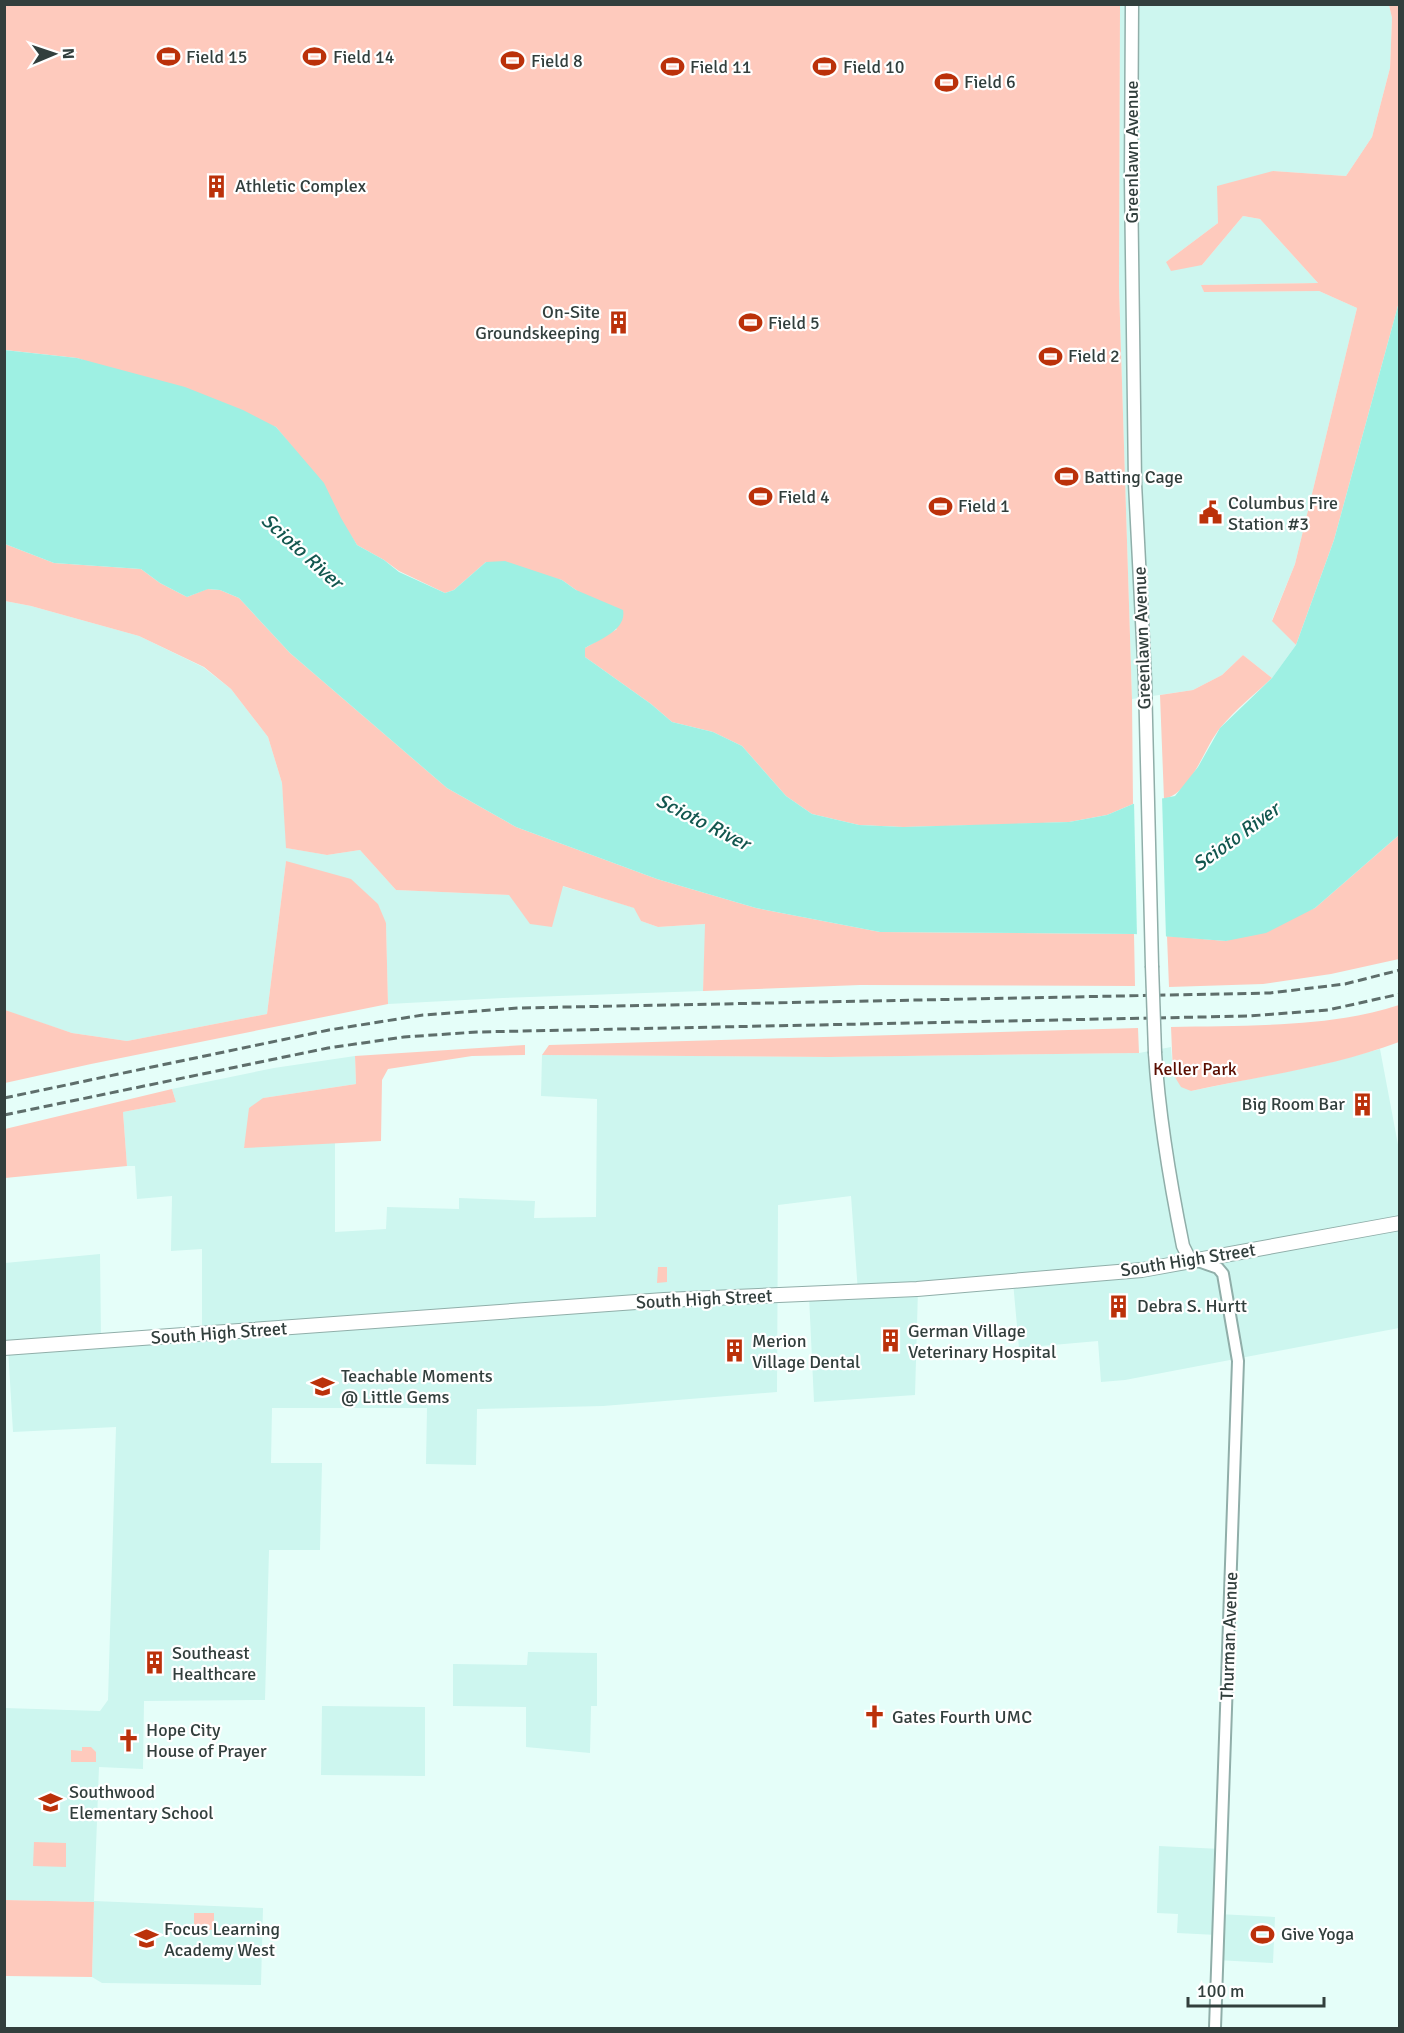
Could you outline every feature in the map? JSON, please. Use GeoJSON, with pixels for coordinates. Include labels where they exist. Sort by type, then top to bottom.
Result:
{"type":"FeatureCollection","features":[{"type":"Feature","properties":{"kind":"main road","name":"Greenlawn Avenue"},"geometry":{"type":"LineString","coordinates":[[1132,4],[1131,178],[1135,483],[1145,706],[1155,1053],[1159,1108],[1166,1157],[1183,1246],[1189,1258],[1197,1261]]}},
{"type":"Feature","properties":{"kind":"main road","name":"South High Street"},"geometry":{"type":"LineString","coordinates":[[4,1348],[664,1300],[917,1289],[1142,1270],[1400,1223]]}},
{"type":"Feature","properties":{"kind":"street","name":"Thurman Avenue"},"geometry":{"type":"LineString","coordinates":[[1197,1261],[1218,1268],[1223,1274],[1238,1361],[1215,2028]]}},
{"type":"Feature","properties":{"kind":"shaded area"},"geometry":{"type":"Polygon","coordinates":[[[1120,5],[1389,5],[1392,18],[1390,68],[1372,137],[1346,176],[1273,171],[1218,223],[1166,262],[1202,265],[1243,216],[1260,219],[1318,283],[1202,285],[1204,292],[1319,291],[1357,308],[1295,564],[1272,620],[1296,645],[1272,678],[1243,655],[1222,675],[1193,690],[1132,699],[1119,287],[1120,5]]]}},
{"type":"Feature","properties":{"kind":"shaded area"},"geometry":{"type":"Polygon","coordinates":[[[5,601],[139,636],[203,667],[231,689],[268,737],[282,783],[287,848],[327,855],[360,850],[396,890],[509,895],[562,886],[635,908],[641,921],[658,927],[706,924],[703,991],[388,1004],[386,923],[286,861],[267,1014],[127,1041],[72,1033],[5,1011],[5,601]]]}},
{"type":"Feature","properties":{"kind":"shaded area"},"geometry":{"type":"Polygon","coordinates":[[[1171,1047],[1173,1074],[1191,1091],[1324,1064],[1380,1049],[1399,1150],[1399,1328],[1125,1380],[1101,1382],[1098,1341],[1019,1348],[1013,1282],[918,1290],[915,1395],[814,1402],[809,1296],[858,1292],[851,1196],[778,1205],[777,1392],[603,1406],[477,1409],[476,1465],[426,1464],[427,1408],[272,1408],[271,1463],[322,1463],[320,1550],[269,1550],[265,1700],[144,1701],[143,1769],[99,1767],[94,1901],[263,1908],[261,1985],[102,1983],[92,1977],[94,1902],[5,1900],[5,1708],[100,1711],[108,1700],[116,1427],[13,1432],[8,1348],[5,1348],[5,1263],[100,1254],[101,1338],[202,1334],[202,1249],[171,1251],[172,1196],[137,1199],[135,1166],[127,1166],[123,1112],[176,1102],[172,1089],[274,1068],[355,1056],[356,1084],[263,1098],[244,1147],[335,1142],[335,1232],[386,1229],[387,1207],[459,1209],[459,1198],[535,1201],[534,1218],[596,1217],[597,1099],[541,1096],[542,1055],[829,1057],[1139,1053],[1171,1047]]]}},
{"type":"Feature","properties":{"kind":"shaded area"},"geometry":{"type":"Polygon","coordinates":[[[528,1652],[597,1653],[597,1706],[591,1706],[590,1753],[526,1747],[526,1707],[453,1706],[453,1664],[527,1665],[528,1652]]]}},
{"type":"Feature","properties":{"kind":"shaded area"},"geometry":{"type":"Polygon","coordinates":[[[322,1706],[425,1707],[425,1776],[321,1775],[322,1706]]]}},
{"type":"Feature","properties":{"kind":"shaded area"},"geometry":{"type":"Polygon","coordinates":[[[1159,1846],[1221,1849],[1218,1914],[1275,1917],[1273,1963],[1216,1960],[1217,1935],[1177,1933],[1178,1914],[1157,1913],[1159,1846]]]}},
{"type":"Feature","properties":{"kind":"green space"},"geometry":{"type":"Polygon","coordinates":[[[5,5],[1120,5],[1119,287],[1132,699],[1133,804],[1107,815],[1069,822],[988,825],[903,827],[859,825],[812,814],[786,796],[742,746],[713,732],[672,722],[651,704],[585,657],[585,648],[617,629],[576,590],[562,580],[486,562],[454,590],[445,593],[399,571],[357,545],[299,455],[276,427],[77,358],[5,350],[5,5]]]}},
{"type":"Feature","properties":{"kind":"green space"},"geometry":{"type":"Polygon","coordinates":[[[1389,5],[1399,5],[1399,302],[1334,540],[1296,645],[1272,621],[1295,564],[1357,308],[1319,291],[1204,292],[1201,285],[1318,283],[1260,219],[1243,216],[1202,265],[1171,271],[1166,262],[1218,223],[1217,186],[1273,171],[1346,176],[1372,137],[1390,68],[1392,18],[1389,5]]]}},
{"type":"Feature","properties":{"kind":"green space"},"geometry":{"type":"Polygon","coordinates":[[[5,544],[54,563],[141,569],[160,583],[187,597],[207,589],[220,590],[239,598],[290,653],[447,788],[516,827],[657,879],[756,908],[880,932],[1134,934],[1135,986],[860,985],[703,991],[705,924],[658,927],[641,921],[634,908],[563,886],[552,927],[530,924],[509,895],[396,890],[360,850],[327,855],[286,848],[282,783],[268,737],[231,689],[204,667],[139,636],[5,601],[5,544]]]}},
{"type":"Feature","properties":{"kind":"green space"},"geometry":{"type":"Polygon","coordinates":[[[1243,655],[1272,678],[1221,727],[1183,788],[1164,799],[1160,695],[1193,690],[1222,675],[1243,655]]]}},
{"type":"Feature","properties":{"kind":"green space"},"geometry":{"type":"Polygon","coordinates":[[[1399,835],[1399,959],[1331,974],[1263,984],[1169,987],[1167,936],[1226,941],[1315,908],[1399,835]]]}},
{"type":"Feature","properties":{"kind":"green space"},"geometry":{"type":"Polygon","coordinates":[[[286,861],[351,879],[378,904],[386,923],[388,1004],[5,1083],[5,1010],[72,1033],[127,1041],[267,1014],[286,861]]]}},
{"type":"Feature","properties":{"kind":"green space","name":"Keller Park"},"geometry":{"type":"Polygon","coordinates":[[[1399,1005],[1399,1042],[1374,1051],[1322,1065],[1191,1091],[1181,1087],[1173,1074],[1171,1027],[1316,1022],[1345,1018],[1399,1005]]]}},
{"type":"Feature","properties":{"kind":"green space"},"geometry":{"type":"Polygon","coordinates":[[[1138,1028],[1139,1053],[829,1057],[542,1055],[549,1045],[1138,1028]]]}},
{"type":"Feature","properties":{"kind":"green space"},"geometry":{"type":"Polygon","coordinates":[[[525,1045],[525,1055],[472,1056],[388,1069],[382,1080],[381,1141],[244,1148],[249,1108],[263,1098],[356,1084],[355,1056],[525,1045]]]}},
{"type":"Feature","properties":{"kind":"green space"},"geometry":{"type":"Polygon","coordinates":[[[172,1089],[176,1102],[123,1112],[127,1166],[5,1178],[5,1129],[172,1089]]]}},
{"type":"Feature","properties":{"kind":"green space"},"geometry":{"type":"Polygon","coordinates":[[[658,1267],[667,1267],[667,1282],[657,1283],[658,1267]]]}},
{"type":"Feature","properties":{"kind":"green space"},"geometry":{"type":"Polygon","coordinates":[[[82,1747],[91,1747],[96,1752],[96,1762],[71,1762],[71,1750],[82,1751],[82,1747]]]}},
{"type":"Feature","properties":{"kind":"green space"},"geometry":{"type":"Polygon","coordinates":[[[34,1842],[66,1843],[66,1867],[33,1866],[34,1842]]]}},
{"type":"Feature","properties":{"kind":"green space"},"geometry":{"type":"Polygon","coordinates":[[[5,1900],[94,1902],[92,1977],[5,1976],[5,1900]]]}},
{"type":"Feature","properties":{"kind":"green space"},"geometry":{"type":"Polygon","coordinates":[[[194,1913],[214,1913],[214,1930],[194,1929],[194,1913]]]}},
{"type":"Feature","properties":{"kind":"water","name":"Scioto River"},"geometry":{"type":"Polygon","coordinates":[[[1399,302],[1399,835],[1315,908],[1266,933],[1226,941],[1134,934],[880,932],[756,908],[657,879],[516,827],[447,788],[290,653],[239,598],[220,590],[208,589],[187,597],[160,583],[141,569],[54,563],[5,544],[4,350],[77,358],[185,387],[243,410],[276,427],[324,483],[357,545],[384,560],[399,572],[445,593],[454,590],[486,562],[505,561],[562,580],[576,590],[623,610],[621,623],[611,634],[585,648],[585,657],[651,704],[672,722],[713,732],[742,746],[786,796],[812,814],[859,825],[903,827],[1069,822],[1107,815],[1133,804],[1175,796],[1198,767],[1220,728],[1272,678],[1296,645],[1334,540],[1399,302]]]}},
{"type":"Feature","properties":{"kind":"pier"},"geometry":{"type":"Polygon","coordinates":[[[1162,796],[1166,939],[1137,937],[1134,801],[1162,796]]]}},
{"type":"Feature","properties":{"kind":"railway"},"geometry":{"type":"LineString","coordinates":[[4,1098],[329,1030],[423,1015],[518,1008],[1270,993],[1345,984],[1400,970]]}},
{"type":"Feature","properties":{"kind":"railway"},"geometry":{"type":"LineString","coordinates":[[4,1115],[328,1048],[404,1037],[477,1032],[1249,1016],[1328,1010],[1400,994]]}},
{"type":"Feature","properties":{"kind":"place","name":"Field 15"},"geometry":{"type":"Point","coordinates":[168,57]}},
{"type":"Feature","properties":{"kind":"place","name":"Field 14"},"geometry":{"type":"Point","coordinates":[315,57]}},
{"type":"Feature","properties":{"kind":"place","name":"Field 8"},"geometry":{"type":"Point","coordinates":[513,61]}},
{"type":"Feature","properties":{"kind":"place","name":"Field 11"},"geometry":{"type":"Point","coordinates":[672,67]}},
{"type":"Feature","properties":{"kind":"place","name":"Field 10"},"geometry":{"type":"Point","coordinates":[825,67]}},
{"type":"Feature","properties":{"kind":"place","name":"Field 6"},"geometry":{"type":"Point","coordinates":[946,82]}},
{"type":"Feature","properties":{"kind":"place","name":"Athletic Complex"},"geometry":{"type":"Point","coordinates":[217,186]}},
{"type":"Feature","properties":{"kind":"place","name":"On-Site Groundskeeping"},"geometry":{"type":"Point","coordinates":[618,322]}},
{"type":"Feature","properties":{"kind":"place","name":"Field 5"},"geometry":{"type":"Point","coordinates":[750,323]}},
{"type":"Feature","properties":{"kind":"place","name":"Field 2"},"geometry":{"type":"Point","coordinates":[1050,356]}},
{"type":"Feature","properties":{"kind":"place","name":"Batting Cage"},"geometry":{"type":"Point","coordinates":[1066,477]}},
{"type":"Feature","properties":{"kind":"place","name":"Field 4"},"geometry":{"type":"Point","coordinates":[760,497]}},
{"type":"Feature","properties":{"kind":"place","name":"Field 1"},"geometry":{"type":"Point","coordinates":[940,506]}},
{"type":"Feature","properties":{"kind":"place","name":"Columbus Fire Station #3"},"geometry":{"type":"Point","coordinates":[1210,513]}},
{"type":"Feature","properties":{"kind":"place","name":"Big Room Bar"},"geometry":{"type":"Point","coordinates":[1363,1104]}},
{"type":"Feature","properties":{"kind":"place","name":"Debra S. Hurtt"},"geometry":{"type":"Point","coordinates":[1119,1306]}},
{"type":"Feature","properties":{"kind":"place","name":"German Village Veterinary Hospital"},"geometry":{"type":"Point","coordinates":[890,1341]}},
{"type":"Feature","properties":{"kind":"place","name":"Merion Village Dental"},"geometry":{"type":"Point","coordinates":[734,1351]}},
{"type":"Feature","properties":{"kind":"place","name":"Teachable Moments @ Little Gems"},"geometry":{"type":"Point","coordinates":[323,1386]}},
{"type":"Feature","properties":{"kind":"place","name":"Southeast Healthcare"},"geometry":{"type":"Point","coordinates":[154,1663]}},
{"type":"Feature","properties":{"kind":"place","name":"Gates Fourth UMC"},"geometry":{"type":"Point","coordinates":[874,1717]}},
{"type":"Feature","properties":{"kind":"place","name":"Hope City House of Prayer"},"geometry":{"type":"Point","coordinates":[128,1740]}},
{"type":"Feature","properties":{"kind":"place","name":"Southwood Elementary School"},"geometry":{"type":"Point","coordinates":[51,1802]}},
{"type":"Feature","properties":{"kind":"place","name":"Give Yoga"},"geometry":{"type":"Point","coordinates":[1263,1934]}},
{"type":"Feature","properties":{"kind":"place","name":"Focus Learning Academy West"},"geometry":{"type":"Point","coordinates":[146,1939]}}]}
